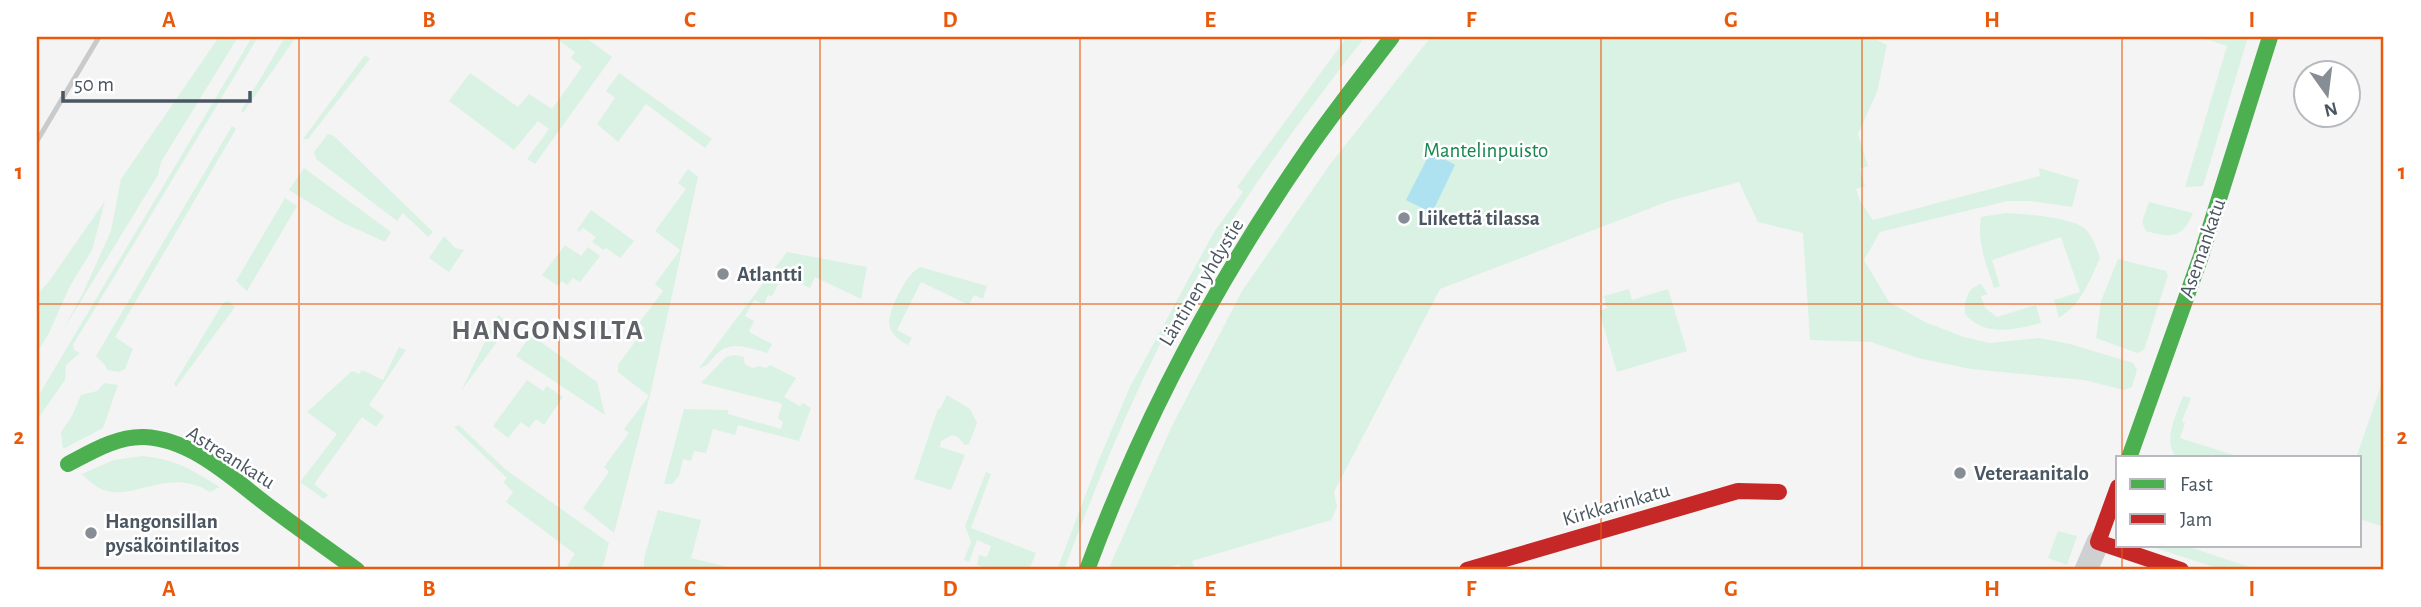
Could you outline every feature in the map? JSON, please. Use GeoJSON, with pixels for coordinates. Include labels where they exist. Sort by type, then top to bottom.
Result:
{"type":"FeatureCollection","features":[{"type":"Feature","properties":{"kind":"street","name":"Läntinen yhdystie"},"geometry":{"type":"LineString","coordinates":[[1087,570],[1153,408],[1196,327],[1239,255],[1307,152],[1392,37]]}},
{"type":"Feature","properties":{"kind":"street","name":"Asemankatu"},"geometry":{"type":"LineString","coordinates":[[2130,456],[2201,256],[2270,37]]}},
{"type":"Feature","properties":{"kind":"street","name":"Astreankatu"},"geometry":{"type":"LineString","coordinates":[[68,464],[93,450],[122,440],[144,437],[165,441],[192,453],[235,481],[357,570]]}},
{"type":"Feature","properties":{"kind":"street","name":"Kirkkarinkatu"},"geometry":{"type":"LineString","coordinates":[[1467,570],[1738,491],[1779,492]]}},
{"type":"Feature","properties":{"kind":"street"},"geometry":{"type":"LineString","coordinates":[[2086,570],[2116,492]]}},
{"type":"Feature","properties":{"kind":"street"},"geometry":{"type":"LineString","coordinates":[[2098,542],[2181,570]]}},
{"type":"Feature","properties":{"kind":"green space"},"geometry":{"type":"Polygon","coordinates":[[[219,37],[238,37],[63,330],[111,231],[121,179],[219,37]]]}},
{"type":"Feature","properties":{"kind":"green space"},"geometry":{"type":"Polygon","coordinates":[[[252,37],[258,37],[73,345],[74,350],[80,353],[66,365],[65,380],[37,420],[37,398],[252,37]]]}},
{"type":"Feature","properties":{"kind":"green space"},"geometry":{"type":"Polygon","coordinates":[[[285,37],[296,37],[243,113],[241,111],[285,37]]]}},
{"type":"Feature","properties":{"kind":"green space"},"geometry":{"type":"Polygon","coordinates":[[[554,37],[585,37],[612,57],[535,164],[527,159],[549,129],[538,121],[514,150],[449,101],[470,73],[518,107],[529,94],[552,109],[582,67],[571,58],[575,52],[554,37]]]}},
{"type":"Feature","properties":{"kind":"green space"},"geometry":{"type":"Polygon","coordinates":[[[1347,37],[1365,37],[1312,106],[1236,214],[1190,289],[1154,356],[1126,417],[1064,570],[1057,570],[1130,387],[1214,232],[1243,192],[1237,187],[1347,37]]]}},
{"type":"Feature","properties":{"kind":"green space","name":"Mantelinpuisto"},"geometry":{"type":"Polygon","coordinates":[[[1431,37],[1871,37],[1887,45],[1877,92],[1858,134],[1868,166],[1860,169],[1865,186],[1856,189],[1860,201],[1873,220],[2040,176],[2039,168],[2079,180],[2072,207],[2031,201],[2007,201],[1880,232],[1864,260],[1889,302],[1925,322],[1964,337],[1990,343],[2039,338],[2070,344],[2133,363],[2137,370],[2132,387],[2124,390],[2084,380],[1971,369],[1918,358],[1871,342],[1810,340],[1803,233],[1758,222],[1739,182],[1669,201],[1440,289],[1334,492],[1337,507],[1331,520],[1192,561],[1195,570],[1178,570],[1180,564],[1166,570],[1108,570],[1171,428],[1242,291],[1331,163],[1431,37]]]}},
{"type":"Feature","properties":{"kind":"green space"},"geometry":{"type":"Polygon","coordinates":[[[2199,37],[2248,37],[2203,186],[2185,187],[2227,46],[2199,37]]]}},
{"type":"Feature","properties":{"kind":"green space"},"geometry":{"type":"Polygon","coordinates":[[[365,55],[370,59],[308,139],[303,139],[365,55]]]}},
{"type":"Feature","properties":{"kind":"green space"},"geometry":{"type":"Polygon","coordinates":[[[619,73],[712,139],[705,148],[646,104],[618,142],[597,124],[615,98],[606,91],[619,73]]]}},
{"type":"Feature","properties":{"kind":"green space"},"geometry":{"type":"Polygon","coordinates":[[[232,126],[236,129],[115,337],[133,349],[125,369],[119,372],[107,370],[96,356],[232,126]]]}},
{"type":"Feature","properties":{"kind":"green space"},"geometry":{"type":"Polygon","coordinates":[[[328,134],[334,136],[433,232],[428,237],[403,213],[397,221],[316,159],[314,152],[328,134]]]}},
{"type":"Feature","properties":{"kind":"green space"},"geometry":{"type":"Polygon","coordinates":[[[304,168],[391,232],[385,242],[341,222],[289,190],[304,168]]]}},
{"type":"Feature","properties":{"kind":"green space"},"geometry":{"type":"Polygon","coordinates":[[[688,169],[698,177],[650,395],[614,533],[583,508],[609,472],[604,467],[629,433],[624,429],[649,396],[618,372],[618,365],[645,328],[639,323],[663,291],[655,284],[680,250],[655,231],[686,189],[678,183],[688,169]]]}},
{"type":"Feature","properties":{"kind":"green space"},"geometry":{"type":"Polygon","coordinates":[[[285,198],[297,206],[247,291],[236,281],[285,198]]]}},
{"type":"Feature","properties":{"kind":"green space"},"geometry":{"type":"Polygon","coordinates":[[[105,201],[92,250],[70,286],[37,353],[37,295],[105,201]]]}},
{"type":"Feature","properties":{"kind":"green space"},"geometry":{"type":"Polygon","coordinates":[[[2149,202],[2193,213],[2185,228],[2175,234],[2146,231],[2142,222],[2149,202]]]}},
{"type":"Feature","properties":{"kind":"green space"},"geometry":{"type":"Polygon","coordinates":[[[591,210],[634,241],[620,258],[592,242],[596,237],[583,228],[579,232],[577,230],[591,210]]]}},
{"type":"Feature","properties":{"kind":"green space"},"geometry":{"type":"Polygon","coordinates":[[[2006,213],[2068,221],[2084,228],[2094,242],[2100,258],[2079,299],[2059,318],[2054,300],[2080,292],[2061,237],[1992,260],[2000,286],[1994,288],[1981,244],[1981,217],[2006,213]]]}},
{"type":"Feature","properties":{"kind":"green space"},"geometry":{"type":"Polygon","coordinates":[[[444,236],[455,248],[464,250],[449,272],[429,258],[444,236]]]}},
{"type":"Feature","properties":{"kind":"green space"},"geometry":{"type":"Polygon","coordinates":[[[565,245],[581,256],[588,247],[600,256],[580,282],[573,278],[567,285],[562,281],[558,286],[542,275],[565,245]]]}},
{"type":"Feature","properties":{"kind":"green space"},"geometry":{"type":"Polygon","coordinates":[[[787,252],[867,267],[861,299],[815,277],[810,288],[783,275],[772,296],[768,295],[764,304],[754,300],[745,316],[754,321],[749,332],[772,344],[767,353],[732,346],[719,352],[699,368],[787,252]]]}},
{"type":"Feature","properties":{"kind":"green space"},"geometry":{"type":"Polygon","coordinates":[[[2118,259],[2166,271],[2168,275],[2144,350],[2137,353],[2096,338],[2101,301],[2118,259]]]}},
{"type":"Feature","properties":{"kind":"green space"},"geometry":{"type":"Polygon","coordinates":[[[920,267],[987,286],[983,299],[974,295],[969,305],[921,282],[897,330],[912,338],[908,345],[894,334],[889,322],[903,285],[920,267]]]}},
{"type":"Feature","properties":{"kind":"green space"},"geometry":{"type":"Polygon","coordinates":[[[1981,284],[1988,294],[1981,296],[1985,308],[1997,317],[2036,305],[2041,323],[2000,330],[1981,326],[1973,321],[1965,314],[1966,300],[1969,292],[1981,284]]]}},
{"type":"Feature","properties":{"kind":"green space"},"geometry":{"type":"Polygon","coordinates":[[[1629,289],[1632,300],[1668,289],[1687,351],[1617,372],[1599,311],[1607,308],[1604,296],[1629,289]]]}},
{"type":"Feature","properties":{"kind":"green space"},"geometry":{"type":"Polygon","coordinates":[[[228,301],[235,307],[176,387],[174,384],[223,303],[228,301]]]}},
{"type":"Feature","properties":{"kind":"green space"},"geometry":{"type":"Polygon","coordinates":[[[498,315],[510,324],[461,391],[498,315]]]}},
{"type":"Feature","properties":{"kind":"green space"},"geometry":{"type":"Polygon","coordinates":[[[531,335],[597,382],[605,415],[516,356],[531,335]]]}},
{"type":"Feature","properties":{"kind":"green space"},"geometry":{"type":"Polygon","coordinates":[[[399,347],[406,350],[369,405],[384,416],[376,427],[362,417],[314,484],[328,495],[324,499],[300,482],[337,434],[307,412],[352,371],[359,374],[362,370],[383,380],[399,347]]]}},
{"type":"Feature","properties":{"kind":"green space"},"geometry":{"type":"Polygon","coordinates":[[[726,357],[745,357],[743,360],[746,365],[753,368],[766,368],[770,365],[796,378],[784,397],[800,406],[803,403],[811,408],[799,441],[738,425],[735,435],[713,429],[706,453],[694,451],[691,461],[683,459],[679,476],[672,484],[664,484],[684,409],[728,410],[728,414],[781,429],[783,422],[778,418],[782,405],[780,403],[701,383],[726,357]]]}},
{"type":"Feature","properties":{"kind":"green space"},"geometry":{"type":"Polygon","coordinates":[[[2384,377],[2384,527],[2362,520],[2362,456],[2357,456],[2384,377]]]}},
{"type":"Feature","properties":{"kind":"green space"},"geometry":{"type":"Polygon","coordinates":[[[527,380],[543,391],[547,386],[563,397],[544,425],[536,419],[529,428],[521,422],[508,438],[493,426],[527,380]]]}},
{"type":"Feature","properties":{"kind":"green space"},"geometry":{"type":"Polygon","coordinates":[[[104,383],[118,385],[103,428],[63,449],[61,432],[81,395],[97,391],[104,383]]]}},
{"type":"Feature","properties":{"kind":"green space"},"geometry":{"type":"Polygon","coordinates":[[[947,395],[970,409],[977,423],[969,444],[965,445],[952,435],[941,441],[940,447],[965,455],[951,490],[914,479],[938,409],[947,395]]]}},
{"type":"Feature","properties":{"kind":"green space"},"geometry":{"type":"Polygon","coordinates":[[[2183,396],[2191,398],[2182,421],[2185,423],[2180,438],[2237,456],[2175,456],[2170,443],[2174,419],[2183,396]]]}},
{"type":"Feature","properties":{"kind":"green space"},"geometry":{"type":"Polygon","coordinates":[[[459,425],[505,469],[609,543],[602,570],[573,570],[567,566],[575,554],[506,502],[513,492],[503,482],[507,478],[454,427],[459,425]]]}},
{"type":"Feature","properties":{"kind":"green space"},"geometry":{"type":"Polygon","coordinates":[[[142,456],[174,463],[220,487],[210,492],[178,482],[111,492],[99,488],[82,474],[114,460],[142,456]]]}},
{"type":"Feature","properties":{"kind":"green space"},"geometry":{"type":"Polygon","coordinates":[[[986,472],[991,474],[971,528],[1036,553],[1029,570],[992,570],[977,565],[979,555],[987,557],[991,546],[977,540],[969,562],[964,560],[971,542],[965,526],[986,472]]]}},
{"type":"Feature","properties":{"kind":"green space"},"geometry":{"type":"Polygon","coordinates":[[[658,510],[701,520],[691,558],[739,570],[644,570],[644,558],[658,510]]]}},
{"type":"Feature","properties":{"kind":"green space"},"geometry":{"type":"Polygon","coordinates":[[[2058,531],[2077,536],[2067,565],[2048,558],[2058,531]]]}},
{"type":"Feature","properties":{"kind":"green space"},"geometry":{"type":"Polygon","coordinates":[[[2156,548],[2192,548],[2259,570],[2223,570],[2156,548]]]}},
{"type":"Feature","properties":{"kind":"water"},"geometry":{"type":"Polygon","coordinates":[[[1431,151],[1455,165],[1432,213],[1406,200],[1431,151]]]}},
{"type":"Feature","properties":{"kind":"railway"},"geometry":{"type":"LineString","coordinates":[[37,141],[99,37]]}},
{"type":"Feature","properties":{"kind":"traffic: fast"},"geometry":{"type":"LineString","coordinates":[[1087,570],[1132,460],[1183,354],[1212,302],[1306,152],[1392,37]]}},
{"type":"Feature","properties":{"kind":"traffic: fast"},"geometry":{"type":"LineString","coordinates":[[2130,456],[2201,256],[2270,37]]}},
{"type":"Feature","properties":{"kind":"traffic: fast"},"geometry":{"type":"LineString","coordinates":[[68,464],[104,446],[134,437],[180,445],[229,475],[357,570]]}},
{"type":"Feature","properties":{"kind":"traffic: jam"},"geometry":{"type":"LineString","coordinates":[[1467,570],[1738,491],[1779,492]]}},
{"type":"Feature","properties":{"kind":"traffic: jam"},"geometry":{"type":"LineString","coordinates":[[2116,492],[2098,542],[2181,570]]}},
{"type":"Feature","properties":{"kind":"place","name":"Liikettä tilassa"},"geometry":{"type":"Point","coordinates":[1404,218]}},
{"type":"Feature","properties":{"kind":"place","name":"Atlantti"},"geometry":{"type":"Point","coordinates":[723,274]}},
{"type":"Feature","properties":{"kind":"place","name":"Veteraanitalo"},"geometry":{"type":"Point","coordinates":[1960,473]}},
{"type":"Feature","properties":{"kind":"place","name":"Hangonsillan pysäköintilaitos"},"geometry":{"type":"Point","coordinates":[91,533]}},
{"type":"Feature","properties":{"kind":"district","name":"HANGONSILTA"},"geometry":{"type":"Point","coordinates":[548,329]}}]}
